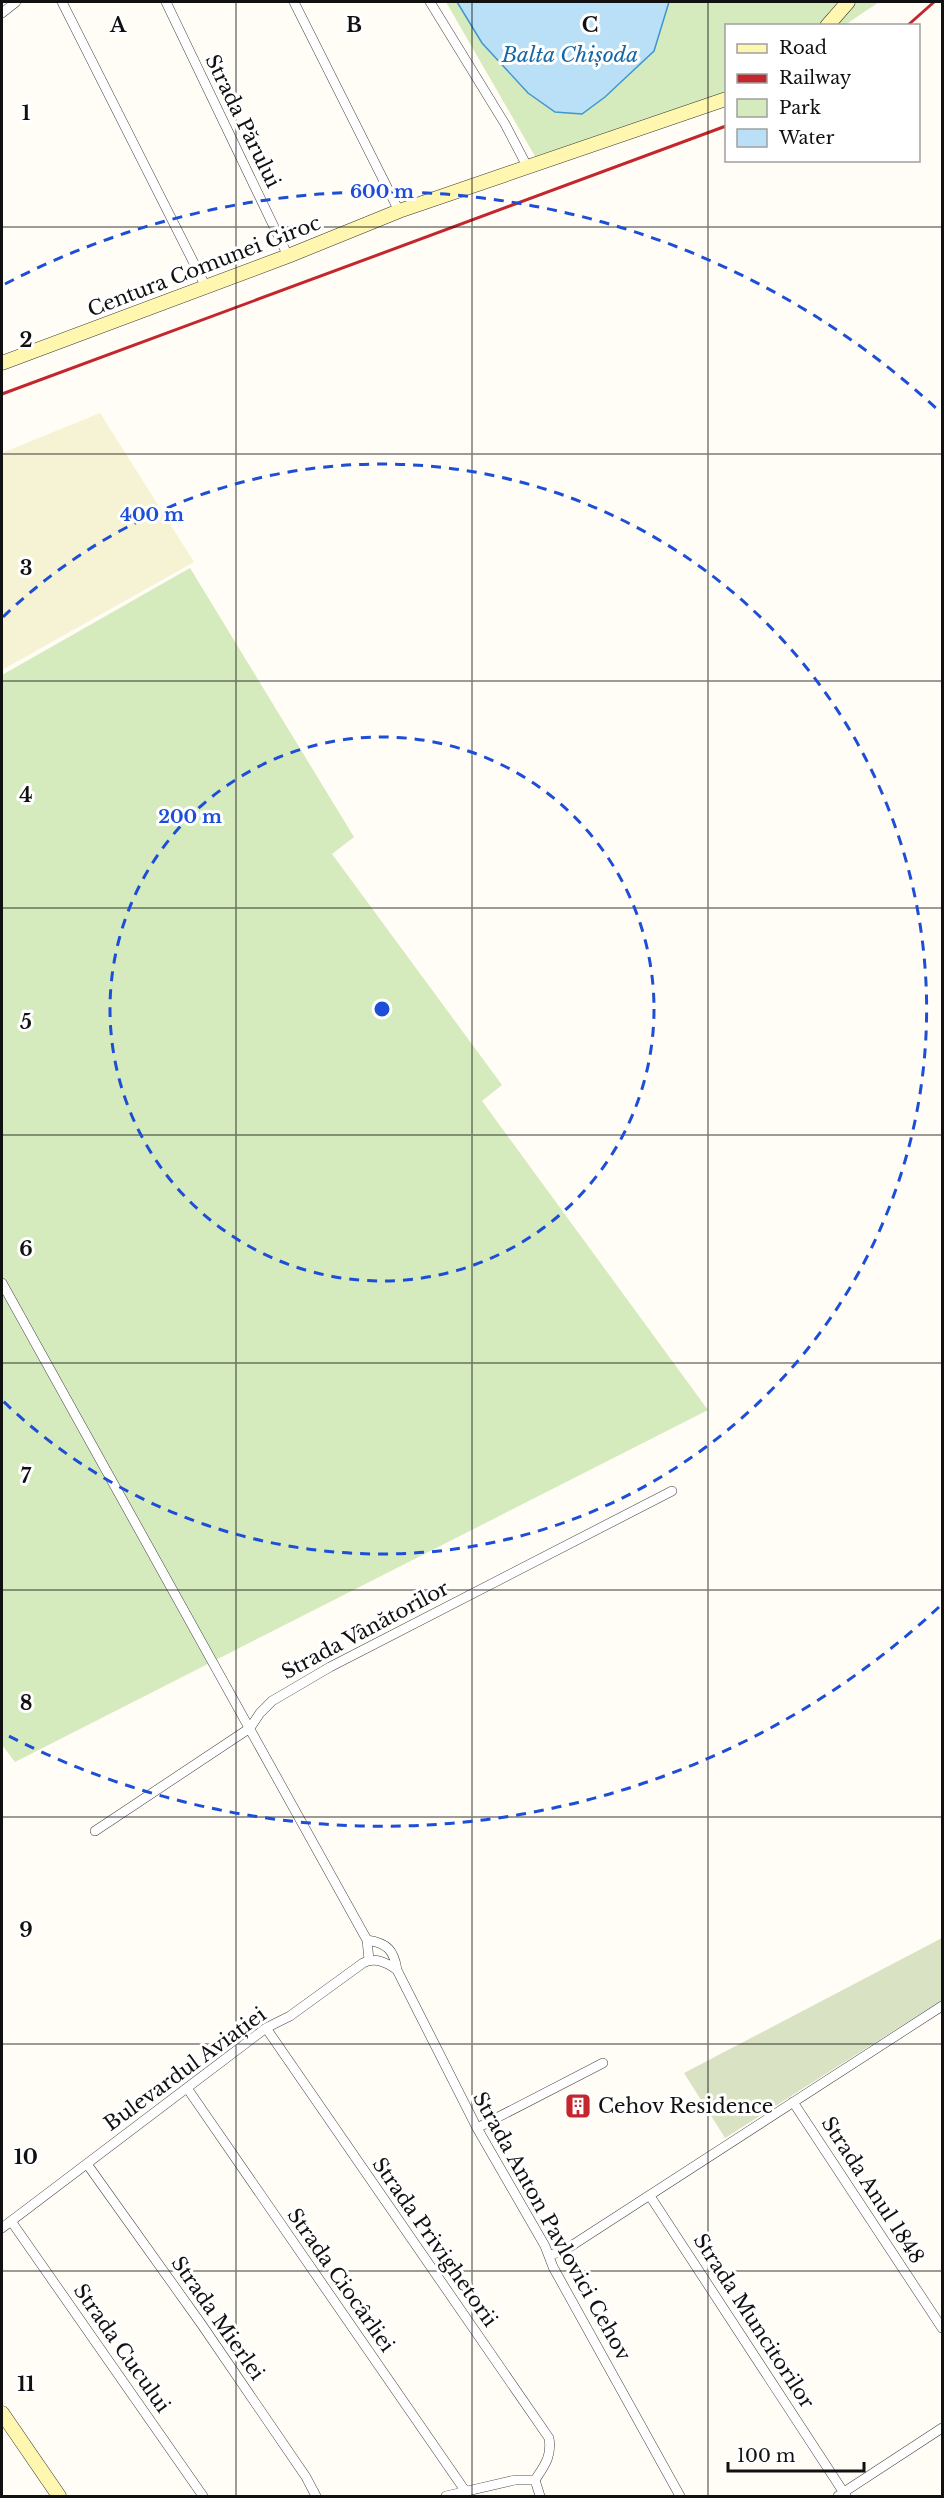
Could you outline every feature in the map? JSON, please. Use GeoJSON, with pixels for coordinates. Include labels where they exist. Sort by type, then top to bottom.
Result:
{"type":"FeatureCollection","features":[{"type":"Feature","properties":{"kind":"main road"},"geometry":{"type":"LineString","coordinates":[[829,24],[848,2]]}},
{"type":"Feature","properties":{"kind":"main road","name":"Centura Comunei Giroc"},"geometry":{"type":"LineString","coordinates":[[2,363],[288,256],[399,211],[725,99]]}},
{"type":"Feature","properties":{"kind":"main road"},"geometry":{"type":"LineString","coordinates":[[2,2413],[59,2496]]}},
{"type":"Feature","properties":{"kind":"main road"},"geometry":{"type":"LineString","coordinates":[[2,2428],[49,2496]]}},
{"type":"Feature","properties":{"kind":"street"},"geometry":{"type":"LineString","coordinates":[[2,13],[16,2]]}},
{"type":"Feature","properties":{"kind":"street"},"geometry":{"type":"LineString","coordinates":[[62,2],[206,286]]}},
{"type":"Feature","properties":{"kind":"street","name":"Strada Părului"},"geometry":{"type":"LineString","coordinates":[[166,2],[288,256]]}},
{"type":"Feature","properties":{"kind":"street"},"geometry":{"type":"LineString","coordinates":[[294,2],[399,211]]}},
{"type":"Feature","properties":{"kind":"street"},"geometry":{"type":"LineString","coordinates":[[430,2],[505,124],[528,168]]}},
{"type":"Feature","properties":{"kind":"street"},"geometry":{"type":"LineString","coordinates":[[2,1283],[367,1940],[369,1960],[382,1961],[397,1970]]}},
{"type":"Feature","properties":{"kind":"street","name":"Strada Vânătorilor"},"geometry":{"type":"LineString","coordinates":[[95,1831],[250,1728],[272,1701],[330,1667],[672,1491]]}},
{"type":"Feature","properties":{"kind":"street","name":"Strada Anton Pavlovici Cehov"},"geometry":{"type":"LineString","coordinates":[[367,1940],[385,1944],[395,1956],[397,1970],[477,2128],[680,2496]]}},
{"type":"Feature","properties":{"kind":"street","name":"Bulevardul Aviației"},"geometry":{"type":"LineString","coordinates":[[2,2228],[266,2028],[290,2016],[369,1960]]}},
{"type":"Feature","properties":{"kind":"street"},"geometry":{"type":"LineString","coordinates":[[549,2256],[568,2248],[793,2102],[941,2011]]}},
{"type":"Feature","properties":{"kind":"street","name":"Strada Privighetorii"},"geometry":{"type":"LineString","coordinates":[[266,2028],[549,2438],[551,2451],[547,2463],[535,2480]]}},
{"type":"Feature","properties":{"kind":"street"},"geometry":{"type":"LineString","coordinates":[[477,2128],[603,2063]]}},
{"type":"Feature","properties":{"kind":"street","name":"Strada Ciocârliei"},"geometry":{"type":"LineString","coordinates":[[187,2088],[466,2492]]}},
{"type":"Feature","properties":{"kind":"street","name":"Strada Anul 1848"},"geometry":{"type":"LineString","coordinates":[[793,2102],[942,2328]]}},
{"type":"Feature","properties":{"kind":"street","name":"Strada Mierlei"},"geometry":{"type":"LineString","coordinates":[[87,2164],[202,2325],[306,2477],[316,2496]]}},
{"type":"Feature","properties":{"kind":"street","name":"Strada Muncitorilor"},"geometry":{"type":"LineString","coordinates":[[650,2196],[843,2495]]}},
{"type":"Feature","properties":{"kind":"street","name":"Strada Cucului"},"geometry":{"type":"LineString","coordinates":[[11,2221],[203,2496]]}},
{"type":"Feature","properties":{"kind":"street"},"geometry":{"type":"LineString","coordinates":[[843,2495],[942,2427]]}},
{"type":"Feature","properties":{"kind":"street"},"geometry":{"type":"LineString","coordinates":[[446,2496],[515,2480],[535,2480],[540,2496]]}},
{"type":"Feature","properties":{"kind":"shaded area"},"geometry":{"type":"Polygon","coordinates":[[[100,413],[194,562],[2,670],[2,453],[100,413]]]}},
{"type":"Feature","properties":{"kind":"green space"},"geometry":{"type":"Polygon","coordinates":[[[446,2],[879,2],[846,24],[725,24],[725,92],[540,165],[446,2]]]}},
{"type":"Feature","properties":{"kind":"green space"},"geometry":{"type":"Polygon","coordinates":[[[190,568],[354,837],[332,854],[502,1085],[482,1101],[708,1410],[15,1762],[2,1745],[2,675],[190,568]]]}},
{"type":"Feature","properties":{"kind":"green space"},"geometry":{"type":"Polygon","coordinates":[[[942,1938],[942,2000],[725,2138],[684,2073],[942,1938]]]}},
{"type":"Feature","properties":{"kind":"water","name":"Balta Chișoda"},"geometry":{"type":"Polygon","coordinates":[[[457,2],[669,2],[654,51],[605,97],[582,114],[555,112],[528,93],[482,43],[457,2]]]}},
{"type":"Feature","properties":{"kind":"railway"},"geometry":{"type":"LineString","coordinates":[[909,24],[934,2]]}},
{"type":"Feature","properties":{"kind":"railway"},"geometry":{"type":"LineString","coordinates":[[2,394],[725,126]]}},
{"type":"Feature","properties":{"kind":"place","name":"Cehov Residence"},"geometry":{"type":"Point","coordinates":[578,2106]}}]}
